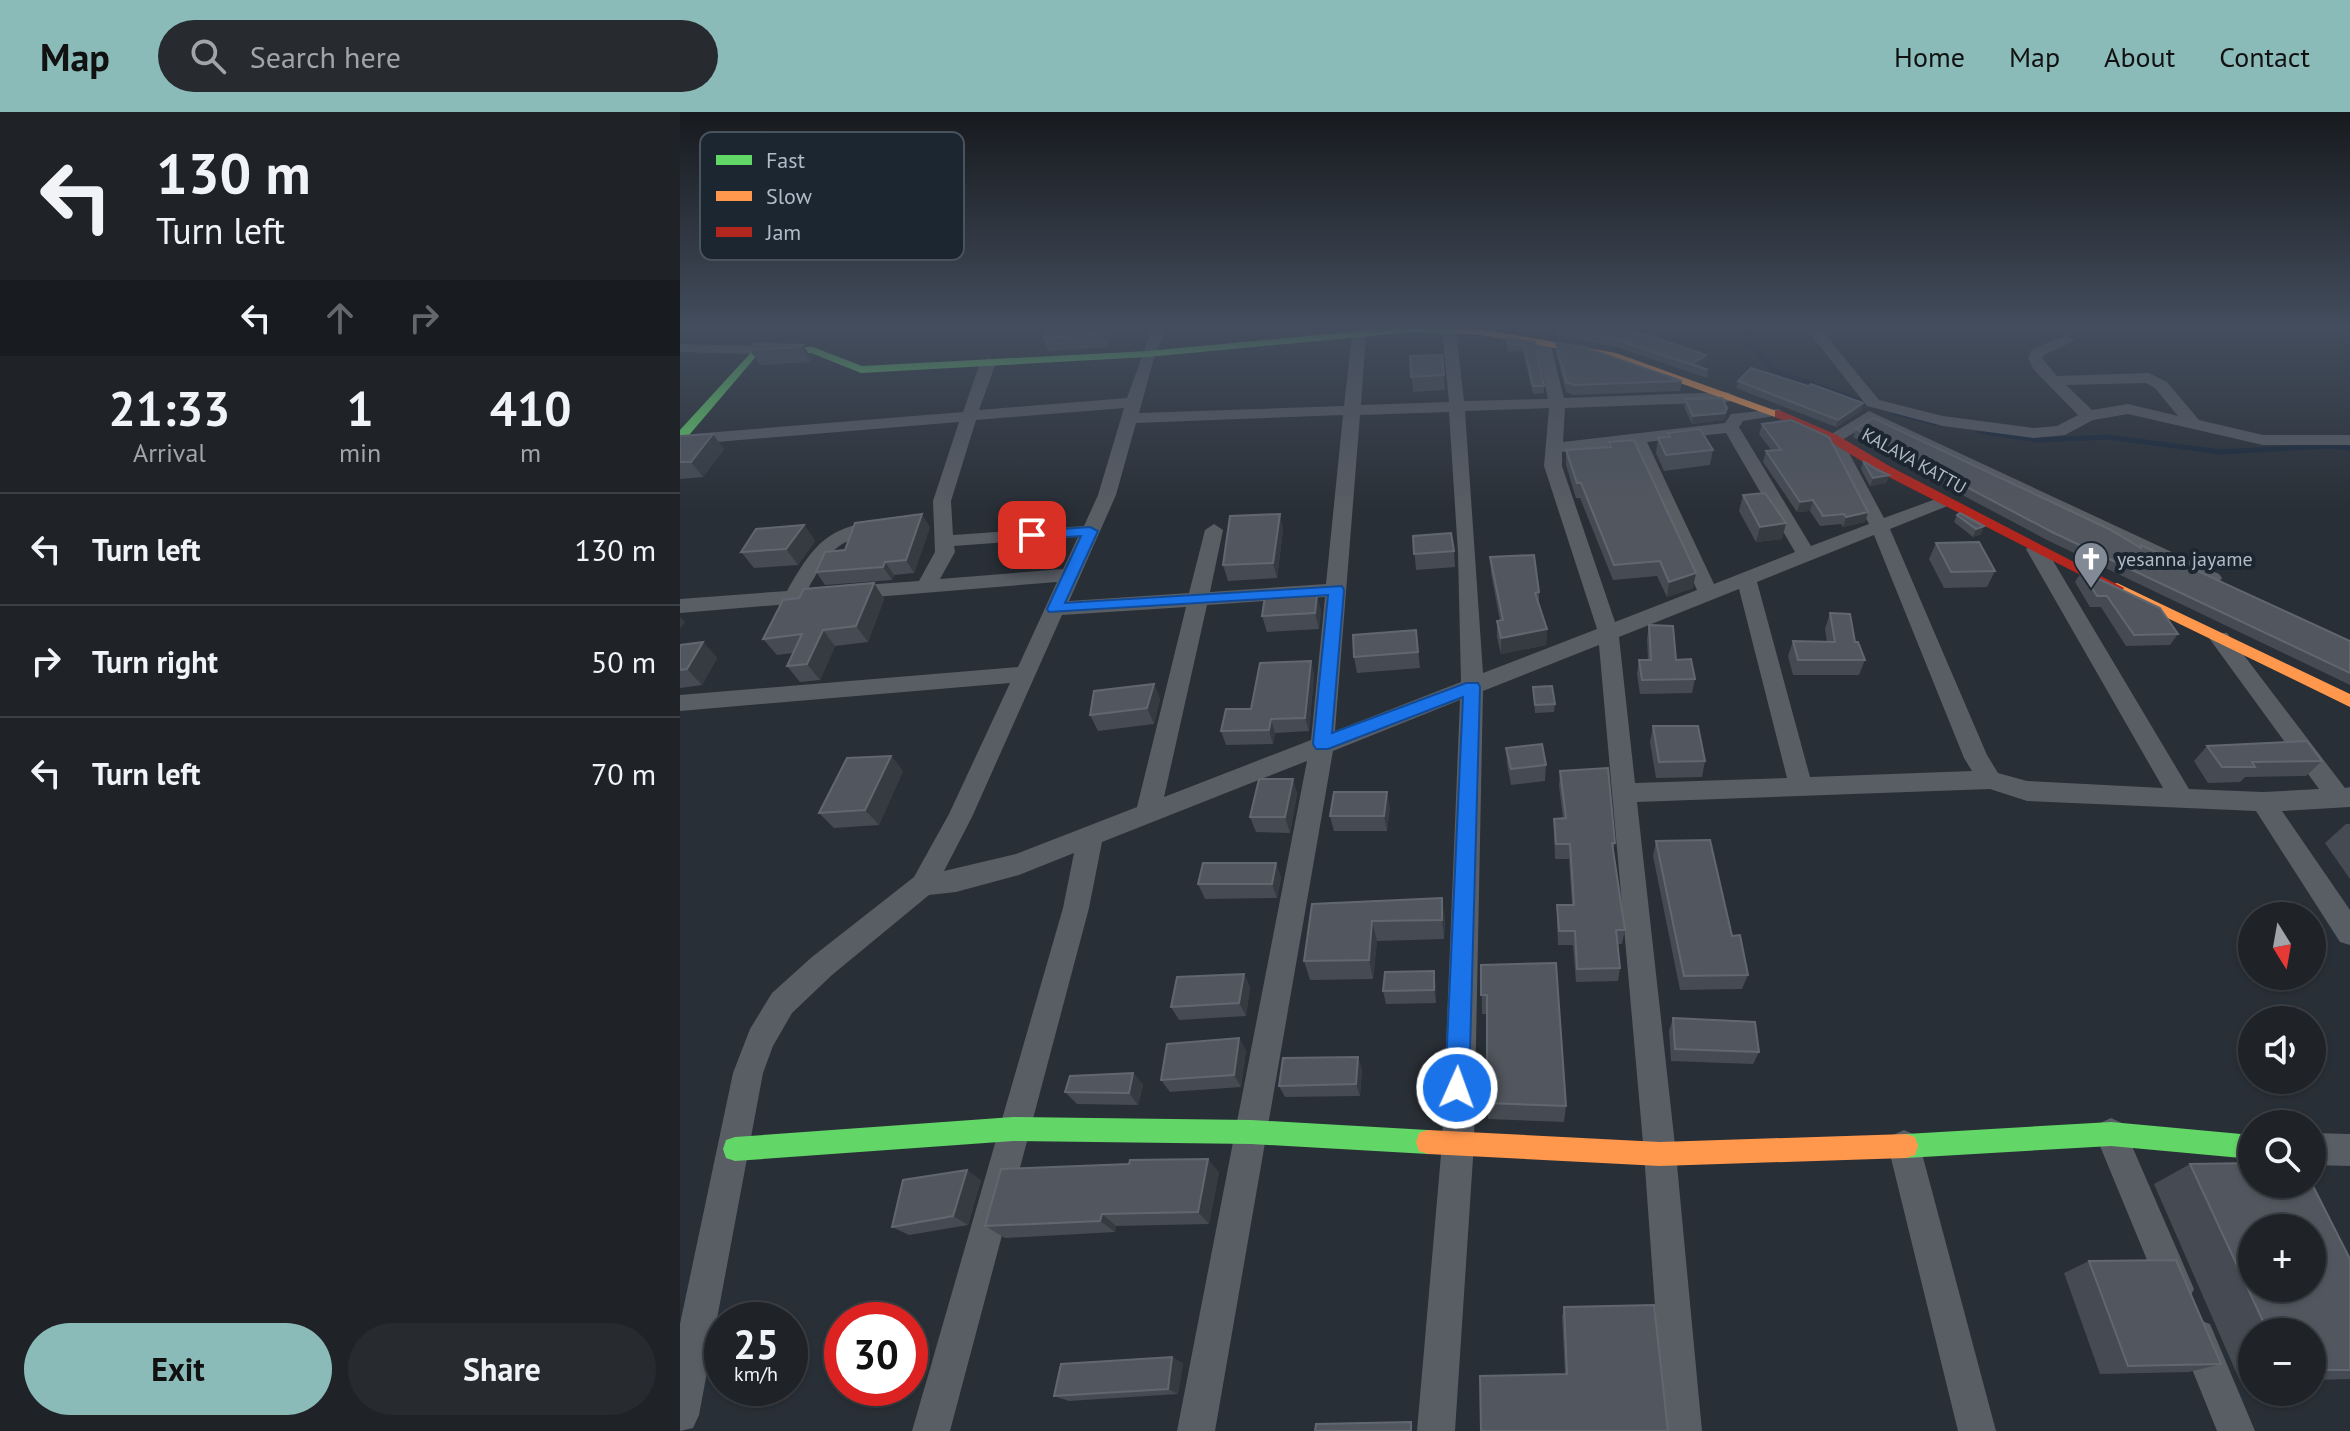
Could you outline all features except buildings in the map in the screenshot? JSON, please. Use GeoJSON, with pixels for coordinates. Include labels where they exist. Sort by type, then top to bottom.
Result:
{"type":"FeatureCollection","features":[{"type":"Feature","properties":{"kind":"street"},"geometry":{"type":"LineString","coordinates":[[680,439],[724,388]]}},
{"type":"Feature","properties":{"kind":"street"},"geometry":{"type":"LineString","coordinates":[[926,586],[945,552],[942,501],[978,388]]}},
{"type":"Feature","properties":{"kind":"street"},"geometry":{"type":"LineString","coordinates":[[680,1415],[748,1073],[761,1039],[782,1003],[822,966],[923,885],[960,817],[1107,495],[1139,388]]}},
{"type":"Feature","properties":{"kind":"street"},"geometry":{"type":"LineString","coordinates":[[1196,1431],[1322,744],[1354,388]]}},
{"type":"Feature","properties":{"kind":"street"},"geometry":{"type":"LineString","coordinates":[[1436,1431],[1458,1143],[1472,687],[1471,613],[1456,388]]}},
{"type":"Feature","properties":{"kind":"street"},"geometry":{"type":"LineString","coordinates":[[1554,388],[1557,401],[1553,466],[1608,631],[1660,1154],[1683,1431]]}},
{"type":"Feature","properties":{"kind":"street"},"geometry":{"type":"LineString","coordinates":[[1657,388],[1657,398],[1664,411],[1690,431]]}},
{"type":"Feature","properties":{"kind":"street","name":"KALAVA KATTU"},"geometry":{"type":"LineString","coordinates":[[1702,388],[1774,412],[1833,438],[2036,549],[2350,701]]}},
{"type":"Feature","properties":{"kind":"street"},"geometry":{"type":"LineString","coordinates":[[1859,388],[1877,410],[2233,588]]}},
{"type":"Feature","properties":{"kind":"street"},"geometry":{"type":"LineString","coordinates":[[2060,388],[2088,416]]}},
{"type":"Feature","properties":{"kind":"street"},"geometry":{"type":"LineString","coordinates":[[2163,388],[2192,422]]}},
{"type":"Feature","properties":{"kind":"street"},"geometry":{"type":"LineString","coordinates":[[680,439],[967,417],[1133,410],[1352,408],[1728,397]]}},
{"type":"Feature","properties":{"kind":"street"},"geometry":{"type":"LineString","coordinates":[[1990,780],[1976,758],[1879,526],[1833,438],[1877,410],[2018,433],[2059,431],[2088,416],[2128,409],[2263,440],[2350,440]]}},
{"type":"Feature","properties":{"kind":"street"},"geometry":{"type":"LineString","coordinates":[[1731,427],[1737,417],[1774,412]]}},
{"type":"Feature","properties":{"kind":"street"},"geometry":{"type":"LineString","coordinates":[[1552,448],[1731,427]]}},
{"type":"Feature","properties":{"kind":"street"},"geometry":{"type":"LineString","coordinates":[[1731,427],[1806,554]]}},
{"type":"Feature","properties":{"kind":"street"},"geometry":{"type":"LineString","coordinates":[[1636,436],[1708,592]]}},
{"type":"Feature","properties":{"kind":"street"},"geometry":{"type":"LineString","coordinates":[[923,885],[986,874],[1091,835],[1944,501]]}},
{"type":"Feature","properties":{"kind":"street"},"geometry":{"type":"LineString","coordinates":[[793,598],[819,553],[838,535],[861,527],[944,517]]}},
{"type":"Feature","properties":{"kind":"street"},"geometry":{"type":"LineString","coordinates":[[1148,812],[1214,530]]}},
{"type":"Feature","properties":{"kind":"street"},"geometry":{"type":"LineString","coordinates":[[945,541],[1090,531]]}},
{"type":"Feature","properties":{"kind":"street"},"geometry":{"type":"LineString","coordinates":[[2036,549],[2182,799]]}},
{"type":"Feature","properties":{"kind":"street"},"geometry":{"type":"LineString","coordinates":[[680,606],[1070,575]]}},
{"type":"Feature","properties":{"kind":"street"},"geometry":{"type":"LineString","coordinates":[[1746,577],[1801,787]]}},
{"type":"Feature","properties":{"kind":"street"},"geometry":{"type":"LineString","coordinates":[[1055,609],[1336,590]]}},
{"type":"Feature","properties":{"kind":"street"},"geometry":{"type":"LineString","coordinates":[[2220,638],[2344,798]]}},
{"type":"Feature","properties":{"kind":"street"},"geometry":{"type":"LineString","coordinates":[[680,703],[1025,674]]}},
{"type":"Feature","properties":{"kind":"street"},"geometry":{"type":"LineString","coordinates":[[1624,793],[1990,780],[2027,791],[2182,799],[2263,802],[2344,798]]}},
{"type":"Feature","properties":{"kind":"street"},"geometry":{"type":"LineString","coordinates":[[2263,802],[2350,933]]}},
{"type":"Feature","properties":{"kind":"street"},"geometry":{"type":"LineString","coordinates":[[931,1431],[1076,908],[1091,835]]}},
{"type":"Feature","properties":{"kind":"street"},"geometry":{"type":"LineString","coordinates":[[735,1149],[1013,1129],[1251,1132],[1660,1154],[1904,1146],[2111,1134],[2238,1146]]}},
{"type":"Feature","properties":{"kind":"street"},"geometry":{"type":"LineString","coordinates":[[2111,1134],[2236,1431]]}},
{"type":"Feature","properties":{"kind":"street"},"geometry":{"type":"LineString","coordinates":[[1904,1146],[1977,1431]]}},
{"type":"Feature","properties":{"kind":"street"},"geometry":{"type":"LineString","coordinates":[[2326,1149],[2350,1150]]}},
{"type":"Feature","properties":{"kind":"waterway"},"geometry":{"type":"LineString","coordinates":[[1823,388],[1870,404]]}},
{"type":"Feature","properties":{"kind":"waterway"},"geometry":{"type":"LineString","coordinates":[[1893,412],[1935,423]]}},
{"type":"Feature","properties":{"kind":"waterway"},"geometry":{"type":"LineString","coordinates":[[1979,431],[2037,440],[2109,437],[2220,452],[2327,446],[2350,448]]}},
{"type":"Feature","properties":{"kind":"traffic: fast"},"geometry":{"type":"LineString","coordinates":[[680,438],[724,388]]}},
{"type":"Feature","properties":{"kind":"traffic: fast"},"geometry":{"type":"LineString","coordinates":[[735,1149],[1013,1129],[1251,1132],[1428,1142]]}},
{"type":"Feature","properties":{"kind":"traffic: fast"},"geometry":{"type":"LineString","coordinates":[[1906,1146],[2111,1134],[2238,1146]]}},
{"type":"Feature","properties":{"kind":"traffic: slow"},"geometry":{"type":"LineString","coordinates":[[1704,388],[1779,414]]}},
{"type":"Feature","properties":{"kind":"traffic: slow"},"geometry":{"type":"LineString","coordinates":[[2117,588],[2350,701]]}},
{"type":"Feature","properties":{"kind":"traffic: slow"},"geometry":{"type":"LineString","coordinates":[[1428,1142],[1660,1154],[1906,1146]]}},
{"type":"Feature","properties":{"kind":"traffic: jam"},"geometry":{"type":"LineString","coordinates":[[1779,414],[1833,438],[1886,470],[2117,588]]}},
{"type":"Feature","properties":{"kind":"place","name":"yesanna jayame"},"geometry":{"type":"Point","coordinates":[2091,590]}},
{"type":"Feature","properties":{"kind":"route"},"geometry":{"type":"LineString","coordinates":[[1032,535],[1090,531],[1055,609],[1336,590],[1322,744],[1472,687],[1457,1088]]}}]}
